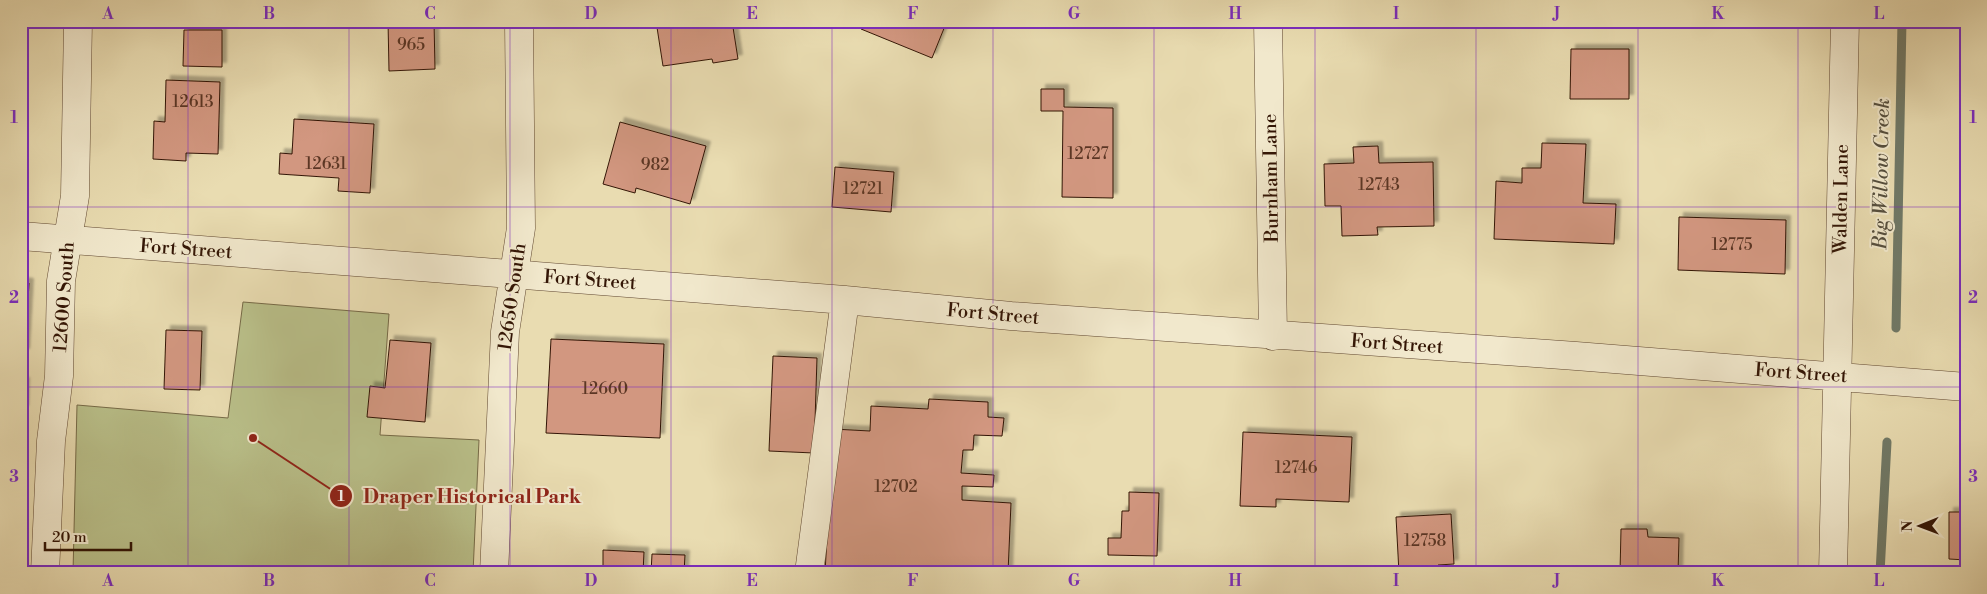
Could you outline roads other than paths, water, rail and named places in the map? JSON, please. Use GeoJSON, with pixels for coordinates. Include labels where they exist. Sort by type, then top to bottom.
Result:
{"type":"FeatureCollection","features":[{"type":"Feature","properties":{"kind":"street","name":"12600 South"},"geometry":{"type":"LineString","coordinates":[[45,573],[51,441],[59,376],[61,281],[75,196],[78,21]]}},
{"type":"Feature","properties":{"kind":"street","name":"12650 South"},"geometry":{"type":"LineString","coordinates":[[494,573],[505,332],[521,228],[519,21]]}},
{"type":"Feature","properties":{"kind":"street","name":"Burnham Lane"},"geometry":{"type":"LineString","coordinates":[[1268,21],[1273,336]]}},
{"type":"Feature","properties":{"kind":"street","name":"Walden Lane"},"geometry":{"type":"LineString","coordinates":[[1833,573],[1844,21]]}},
{"type":"Feature","properties":{"kind":"street","name":"Fort Street"},"geometry":{"type":"LineString","coordinates":[[21,236],[845,300],[1012,316],[1966,387]]}},
{"type":"Feature","properties":{"kind":"street"},"geometry":{"type":"LineString","coordinates":[[809,573],[845,300]]}},
{"type":"Feature","properties":{"kind":"waterway","name":"Big Willow Creek"},"geometry":{"type":"LineString","coordinates":[[1896,328],[1902,21]]}},
{"type":"Feature","properties":{"kind":"waterway","name":"Big Willow Creek"},"geometry":{"type":"LineString","coordinates":[[1880,573],[1887,442]]}},
{"type":"Feature","properties":{"kind":"place","name":"Draper Historical Park"},"geometry":{"type":"Point","coordinates":[253,438]}}]}
